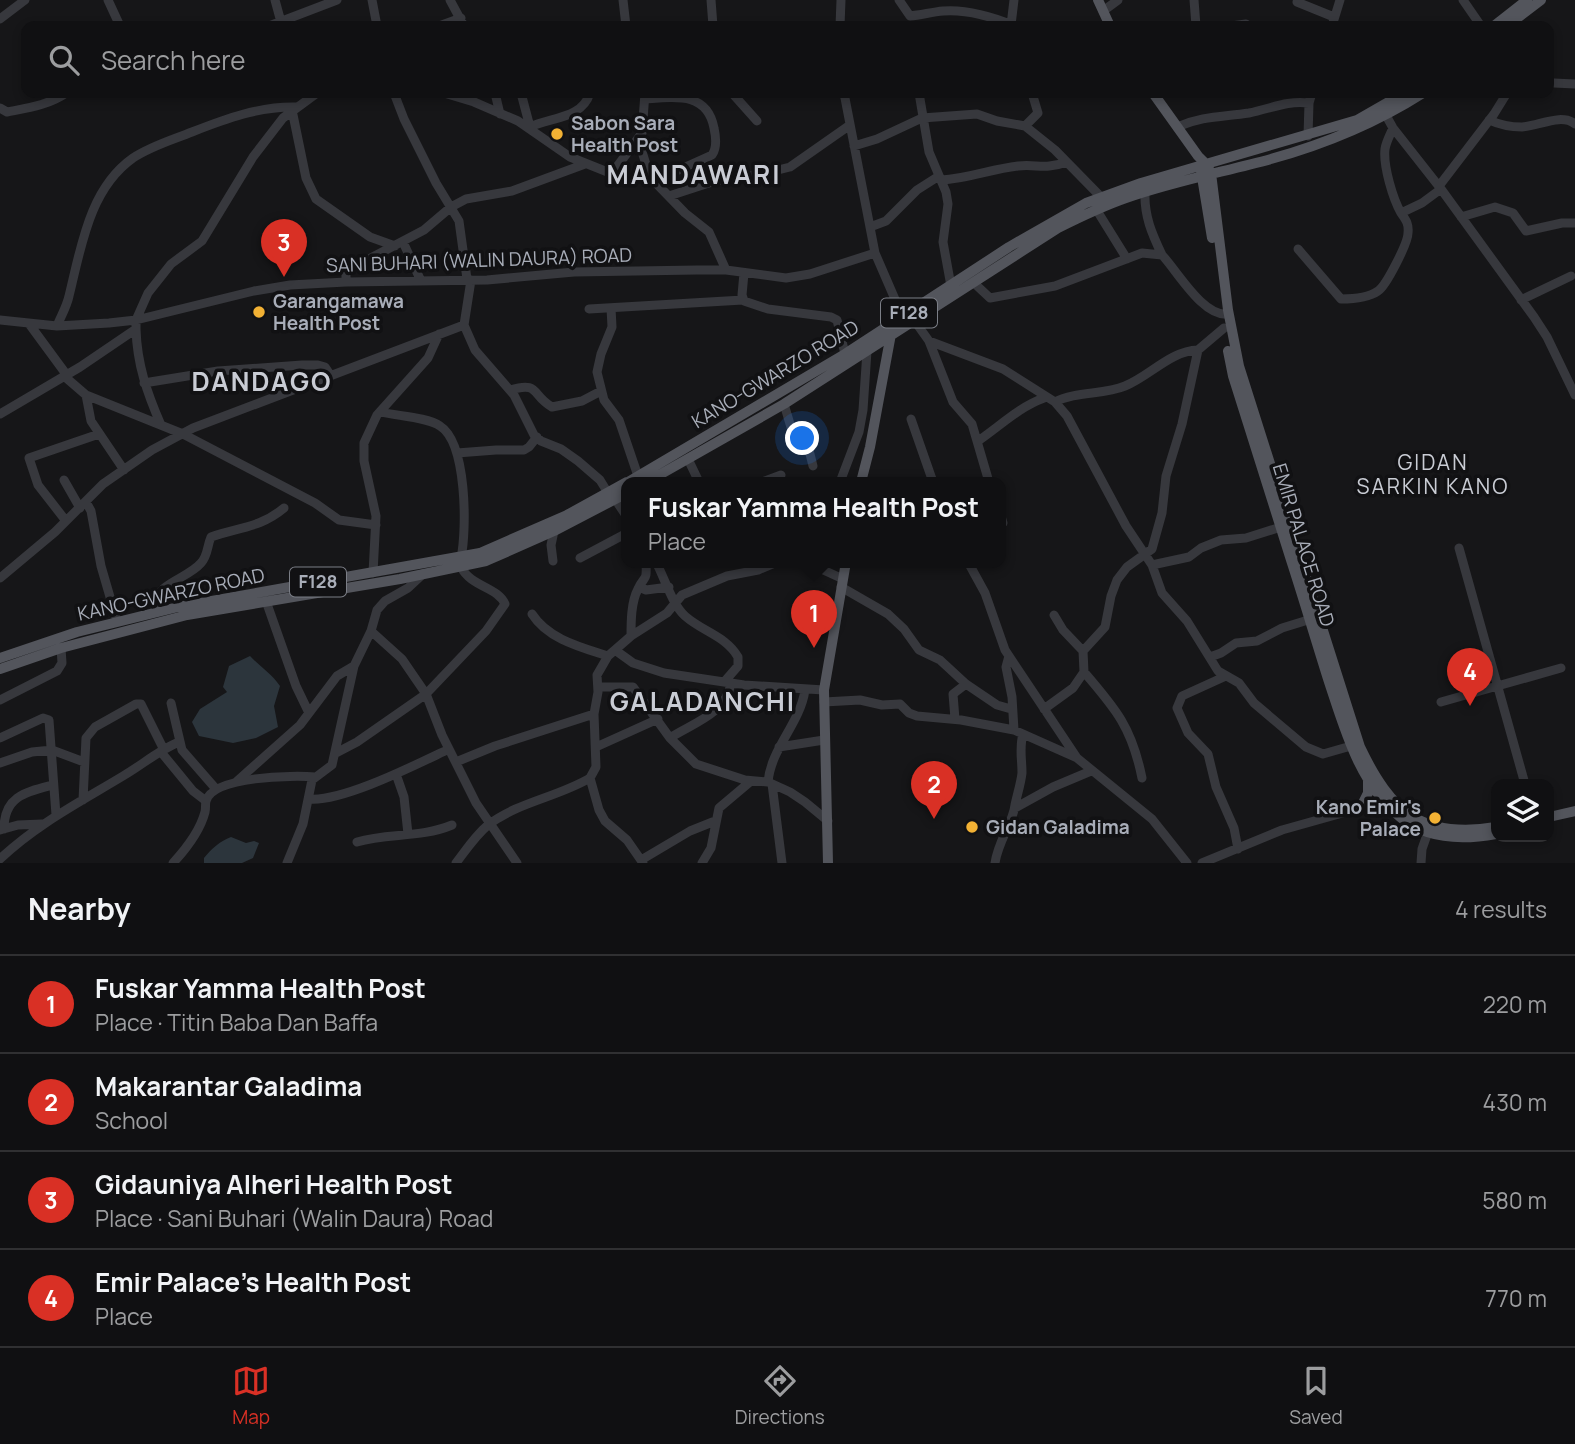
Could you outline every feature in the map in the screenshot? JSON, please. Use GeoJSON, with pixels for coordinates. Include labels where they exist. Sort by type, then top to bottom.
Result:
{"type":"FeatureCollection","features":[{"type":"Feature","properties":{"kind":"main road"},"geometry":{"type":"LineString","coordinates":[[1098,0],[1108,21]]}},
{"type":"Feature","properties":{"kind":"main road"},"geometry":{"type":"LineString","coordinates":[[1500,21],[1527,0]]}},
{"type":"Feature","properties":{"kind":"main road"},"geometry":{"type":"LineString","coordinates":[[1514,21],[1541,0]]}},
{"type":"Feature","properties":{"kind":"main road"},"geometry":{"type":"LineString","coordinates":[[1157,98],[1204,167]]}},
{"type":"Feature","properties":{"kind":"main road","name":"F128"},"geometry":{"type":"LineString","coordinates":[[1204,167],[1383,111],[1398,98]]}},
{"type":"Feature","properties":{"kind":"main road","name":"F128"},"geometry":{"type":"LineString","coordinates":[[1204,167],[1309,147],[1412,98]]}},
{"type":"Feature","properties":{"kind":"main road","name":"KANO-GWARZO ROAD"},"geometry":{"type":"LineString","coordinates":[[643,477],[688,459],[845,354],[974,283],[1047,234],[1096,209],[1204,167]]}},
{"type":"Feature","properties":{"kind":"main road","name":"KANO-GWARZO ROAD"},"geometry":{"type":"LineString","coordinates":[[908,321],[951,286],[1053,220],[1101,197],[1204,167]]}},
{"type":"Feature","properties":{"kind":"main road","name":"EMIR PALACE ROAD"},"geometry":{"type":"LineString","coordinates":[[1204,167],[1225,315],[1356,738],[1383,793],[1412,817],[1433,826],[1458,831],[1491,828]]}},
{"type":"Feature","properties":{"kind":"main road","name":"EMIR PALACE ROAD"},"geometry":{"type":"LineString","coordinates":[[1225,315],[1224,328],[1233,376],[1308,620],[1351,746],[1368,778],[1408,823],[1428,832],[1461,838],[1491,835]]}},
{"type":"Feature","properties":{"kind":"main road"},"geometry":{"type":"LineString","coordinates":[[862,477],[890,331]]}},
{"type":"Feature","properties":{"kind":"main road","name":"KANO-GWARZO ROAD"},"geometry":{"type":"LineString","coordinates":[[641,477],[737,425],[784,404],[867,351],[890,331]]}},
{"type":"Feature","properties":{"kind":"main road","name":"KANO-GWARZO ROAD"},"geometry":{"type":"LineString","coordinates":[[0,669],[61,648],[175,618],[501,556],[554,531],[621,490]]}},
{"type":"Feature","properties":{"kind":"main road","name":"KANO-GWARZO ROAD"},"geometry":{"type":"LineString","coordinates":[[0,658],[117,621],[218,599],[373,573],[425,573],[461,562],[621,494]]}},
{"type":"Feature","properties":{"kind":"main road"},"geometry":{"type":"LineString","coordinates":[[828,863],[824,696],[845,568]]}},
{"type":"Feature","properties":{"kind":"main road"},"geometry":{"type":"LineString","coordinates":[[1362,805],[1368,793],[1368,778]]}},
{"type":"Feature","properties":{"kind":"main road"},"geometry":{"type":"LineString","coordinates":[[1554,816],[1575,811]]}},
{"type":"Feature","properties":{"kind":"main road"},"geometry":{"type":"LineString","coordinates":[[1554,823],[1575,818]]}},
{"type":"Feature","properties":{"kind":"street"},"geometry":{"type":"LineString","coordinates":[[0,19],[25,0]]}},
{"type":"Feature","properties":{"kind":"street"},"geometry":{"type":"LineString","coordinates":[[108,0],[118,21]]}},
{"type":"Feature","properties":{"kind":"street"},"geometry":{"type":"LineString","coordinates":[[275,0],[281,21]]}},
{"type":"Feature","properties":{"kind":"street"},"geometry":{"type":"LineString","coordinates":[[284,21],[338,0]]}},
{"type":"Feature","properties":{"kind":"street"},"geometry":{"type":"LineString","coordinates":[[372,0],[376,21]]}},
{"type":"Feature","properties":{"kind":"street"},"geometry":{"type":"LineString","coordinates":[[450,0],[462,21]]}},
{"type":"Feature","properties":{"kind":"street"},"geometry":{"type":"LineString","coordinates":[[623,0],[625,21]]}},
{"type":"Feature","properties":{"kind":"street"},"geometry":{"type":"LineString","coordinates":[[711,0],[713,21]]}},
{"type":"Feature","properties":{"kind":"street"},"geometry":{"type":"LineString","coordinates":[[837,21],[841,0]]}},
{"type":"Feature","properties":{"kind":"street"},"geometry":{"type":"LineString","coordinates":[[899,0],[911,21]]}},
{"type":"Feature","properties":{"kind":"street"},"geometry":{"type":"LineString","coordinates":[[944,0],[945,11]]}},
{"type":"Feature","properties":{"kind":"street"},"geometry":{"type":"LineString","coordinates":[[1013,21],[1014,0]]}},
{"type":"Feature","properties":{"kind":"street"},"geometry":{"type":"LineString","coordinates":[[1103,11],[1118,0]]}},
{"type":"Feature","properties":{"kind":"street"},"geometry":{"type":"LineString","coordinates":[[1194,0],[1196,21]]}},
{"type":"Feature","properties":{"kind":"street"},"geometry":{"type":"LineString","coordinates":[[1333,21],[1340,0]]}},
{"type":"Feature","properties":{"kind":"street"},"geometry":{"type":"LineString","coordinates":[[1463,0],[1478,21]]}},
{"type":"Feature","properties":{"kind":"street"},"geometry":{"type":"LineString","coordinates":[[1297,2],[1331,21]]}},
{"type":"Feature","properties":{"kind":"street"},"geometry":{"type":"LineString","coordinates":[[910,16],[945,11],[976,14],[1000,21]]}},
{"type":"Feature","properties":{"kind":"street"},"geometry":{"type":"LineString","coordinates":[[1522,21],[1523,14]]}},
{"type":"Feature","properties":{"kind":"street"},"geometry":{"type":"LineString","coordinates":[[1554,83],[1575,84]]}},
{"type":"Feature","properties":{"kind":"street"},"geometry":{"type":"LineString","coordinates":[[0,108],[7,112],[19,110],[58,98]]}},
{"type":"Feature","properties":{"kind":"street"},"geometry":{"type":"LineString","coordinates":[[161,425],[144,383],[137,352],[136,324],[148,293],[171,264],[202,241],[253,157],[284,118],[310,98]]}},
{"type":"Feature","properties":{"kind":"street"},"geometry":{"type":"LineString","coordinates":[[396,98],[420,151],[459,221],[469,279],[464,325],[475,350],[510,390],[537,437],[578,461],[600,480],[621,509]]}},
{"type":"Feature","properties":{"kind":"street"},"geometry":{"type":"LineString","coordinates":[[461,98],[530,127],[541,138],[570,157],[607,173],[613,172],[642,133],[645,98]]}},
{"type":"Feature","properties":{"kind":"street"},"geometry":{"type":"LineString","coordinates":[[496,98],[500,114]]}},
{"type":"Feature","properties":{"kind":"street"},"geometry":{"type":"LineString","coordinates":[[522,98],[530,127]]}},
{"type":"Feature","properties":{"kind":"street"},"geometry":{"type":"LineString","coordinates":[[530,127],[570,114],[587,102],[588,98]]}},
{"type":"Feature","properties":{"kind":"street"},"geometry":{"type":"LineString","coordinates":[[650,177],[672,173],[712,155],[715,149],[712,117],[701,103],[688,98]]}},
{"type":"Feature","properties":{"kind":"street"},"geometry":{"type":"LineString","coordinates":[[736,98],[757,121]]}},
{"type":"Feature","properties":{"kind":"street"},"geometry":{"type":"LineString","coordinates":[[846,98],[875,253],[908,321],[929,341],[1003,369],[1044,398],[1055,402],[1067,416],[1126,526],[1152,565],[1166,600],[1187,621],[1218,671],[1239,683],[1254,703],[1306,747],[1322,754],[1351,746]]}},
{"type":"Feature","properties":{"kind":"street"},"geometry":{"type":"LineString","coordinates":[[920,98],[929,152],[948,204],[943,243],[951,286]]}},
{"type":"Feature","properties":{"kind":"street"},"geometry":{"type":"LineString","coordinates":[[1025,126],[1038,113],[1034,98]]}},
{"type":"Feature","properties":{"kind":"street"},"geometry":{"type":"LineString","coordinates":[[1177,127],[1205,117],[1253,112],[1291,98]]}},
{"type":"Feature","properties":{"kind":"street"},"geometry":{"type":"LineString","coordinates":[[1308,136],[1310,98]]}},
{"type":"Feature","properties":{"kind":"street"},"geometry":{"type":"LineString","coordinates":[[1401,213],[1422,203],[1440,187],[1504,98]]}},
{"type":"Feature","properties":{"kind":"street"},"geometry":{"type":"LineString","coordinates":[[57,326],[69,299],[75,262],[86,226],[106,186],[124,166],[149,149],[209,125],[276,107],[294,109]]}},
{"type":"Feature","properties":{"kind":"street"},"geometry":{"type":"LineString","coordinates":[[294,109],[306,178],[316,200],[370,236],[399,244],[421,281]]}},
{"type":"Feature","properties":{"kind":"street"},"geometry":{"type":"LineString","coordinates":[[1383,111],[1547,337],[1575,395]]}},
{"type":"Feature","properties":{"kind":"street"},"geometry":{"type":"LineString","coordinates":[[854,146],[877,139],[922,118],[977,114],[1025,126],[1055,150],[1101,197]]}},
{"type":"Feature","properties":{"kind":"street"},"geometry":{"type":"LineString","coordinates":[[1489,120],[1506,126],[1524,127],[1563,118],[1575,124]]}},
{"type":"Feature","properties":{"kind":"street"},"geometry":{"type":"LineString","coordinates":[[668,196],[715,181],[790,167],[850,125]]}},
{"type":"Feature","properties":{"kind":"street"},"geometry":{"type":"LineString","coordinates":[[1298,249],[1341,299],[1370,296],[1380,291],[1408,238],[1407,222],[1394,201],[1385,157],[1393,128]]}},
{"type":"Feature","properties":{"kind":"street"},"geometry":{"type":"LineString","coordinates":[[638,139],[650,177],[709,232],[726,270]]}},
{"type":"Feature","properties":{"kind":"street"},"geometry":{"type":"LineString","coordinates":[[870,227],[886,221],[917,190],[940,178],[960,180],[1021,166],[1044,168],[1067,162]]}},
{"type":"Feature","properties":{"kind":"street"},"geometry":{"type":"LineString","coordinates":[[346,282],[346,271],[424,230],[451,207],[466,199],[512,191],[585,164]]}},
{"type":"Feature","properties":{"kind":"street"},"geometry":{"type":"LineString","coordinates":[[1145,192],[1144,206],[1149,227],[1162,255],[1202,303],[1225,315]]}},
{"type":"Feature","properties":{"kind":"street"},"geometry":{"type":"LineString","coordinates":[[1461,217],[1495,207],[1513,213],[1526,231],[1575,223]]}},
{"type":"Feature","properties":{"kind":"street"},"geometry":{"type":"LineString","coordinates":[[1096,209],[1127,259]]}},
{"type":"Feature","properties":{"kind":"street","name":"SANI BUHARI (WALIN DAURA) ROAD"},"geometry":{"type":"LineString","coordinates":[[0,320],[57,326],[136,324],[254,290],[346,282],[469,279],[574,272],[726,270],[786,278],[810,274],[875,253]]}},
{"type":"Feature","properties":{"kind":"street"},"geometry":{"type":"LineString","coordinates":[[974,283],[990,298],[1055,286],[1142,253],[1162,255]]}},
{"type":"Feature","properties":{"kind":"street"},"geometry":{"type":"LineString","coordinates":[[743,300],[744,273]]}},
{"type":"Feature","properties":{"kind":"street"},"geometry":{"type":"LineString","coordinates":[[1521,300],[1571,276]]}},
{"type":"Feature","properties":{"kind":"street"},"geometry":{"type":"LineString","coordinates":[[589,309],[743,300],[768,309],[837,320],[845,354]]}},
{"type":"Feature","properties":{"kind":"street"},"geometry":{"type":"LineString","coordinates":[[611,308],[612,327],[597,372],[604,400],[619,420],[634,477]]}},
{"type":"Feature","properties":{"kind":"street"},"geometry":{"type":"LineString","coordinates":[[0,414],[65,375],[136,324]]}},
{"type":"Feature","properties":{"kind":"street"},"geometry":{"type":"LineString","coordinates":[[30,325],[65,375],[86,395],[183,434],[315,503],[339,520],[376,525]]}},
{"type":"Feature","properties":{"kind":"street"},"geometry":{"type":"LineString","coordinates":[[0,578],[66,521],[103,484],[152,450],[183,434],[464,325]]}},
{"type":"Feature","properties":{"kind":"street"},"geometry":{"type":"LineString","coordinates":[[1055,402],[1063,398],[1108,392],[1128,386],[1177,354],[1198,350],[1224,328]]}},
{"type":"Feature","properties":{"kind":"street"},"geometry":{"type":"LineString","coordinates":[[373,573],[376,525],[374,500],[363,452],[372,425],[428,358],[439,334]]}},
{"type":"Feature","properties":{"kind":"street"},"geometry":{"type":"LineString","coordinates":[[929,341],[953,402],[972,424],[988,477]]}},
{"type":"Feature","properties":{"kind":"street"},"geometry":{"type":"LineString","coordinates":[[1083,651],[1105,627],[1117,580],[1127,567],[1152,549],[1162,513],[1166,476],[1182,424],[1198,350]]}},
{"type":"Feature","properties":{"kind":"street"},"geometry":{"type":"LineString","coordinates":[[842,477],[859,432],[867,351]]}},
{"type":"Feature","properties":{"kind":"street"},"geometry":{"type":"LineString","coordinates":[[144,383],[218,371],[302,365],[318,365],[325,368],[331,376]]}},
{"type":"Feature","properties":{"kind":"street"},"geometry":{"type":"LineString","coordinates":[[510,390],[528,386],[535,389],[552,407],[582,401],[601,391]]}},
{"type":"Feature","properties":{"kind":"street"},"geometry":{"type":"LineString","coordinates":[[86,395],[88,412],[99,434],[124,470]]}},
{"type":"Feature","properties":{"kind":"street"},"geometry":{"type":"LineString","coordinates":[[978,441],[1013,417],[1026,404],[1044,398]]}},
{"type":"Feature","properties":{"kind":"street"},"geometry":{"type":"LineString","coordinates":[[784,404],[793,434],[808,446],[813,466]]}},
{"type":"Feature","properties":{"kind":"street"},"geometry":{"type":"LineString","coordinates":[[335,753],[357,742],[426,694],[486,631],[505,606],[502,598],[470,580],[461,562],[464,542],[463,498],[457,453],[446,430],[437,424],[381,412]]}},
{"type":"Feature","properties":{"kind":"street"},"geometry":{"type":"LineString","coordinates":[[911,419],[931,477]]}},
{"type":"Feature","properties":{"kind":"street"},"geometry":{"type":"LineString","coordinates":[[66,521],[38,485],[29,459],[99,434]]}},
{"type":"Feature","properties":{"kind":"street"},"geometry":{"type":"LineString","coordinates":[[457,453],[524,450],[537,437]]}},
{"type":"Feature","properties":{"kind":"street"},"geometry":{"type":"LineString","coordinates":[[688,459],[697,477]]}},
{"type":"Feature","properties":{"kind":"street"},"geometry":{"type":"LineString","coordinates":[[776,477],[781,475]]}},
{"type":"Feature","properties":{"kind":"street"},"geometry":{"type":"LineString","coordinates":[[64,480],[91,511],[101,566],[117,621]]}},
{"type":"Feature","properties":{"kind":"street"},"geometry":{"type":"LineString","coordinates":[[157,612],[154,604],[159,592],[200,564],[211,537],[250,528],[284,508]]}},
{"type":"Feature","properties":{"kind":"street"},"geometry":{"type":"LineString","coordinates":[[1152,565],[1189,557],[1200,548],[1220,540],[1246,538],[1281,527]]}},
{"type":"Feature","properties":{"kind":"street"},"geometry":{"type":"LineString","coordinates":[[554,531],[551,545],[554,561]]}},
{"type":"Feature","properties":{"kind":"street"},"geometry":{"type":"LineString","coordinates":[[580,558],[621,536]]}},
{"type":"Feature","properties":{"kind":"street"},"geometry":{"type":"LineString","coordinates":[[1459,548],[1524,779]]}},
{"type":"Feature","properties":{"kind":"street"},"geometry":{"type":"LineString","coordinates":[[631,636],[632,614],[639,587],[646,578],[646,568]]}},
{"type":"Feature","properties":{"kind":"street"},"geometry":{"type":"LineString","coordinates":[[659,568],[685,616],[727,642],[738,657],[738,666],[728,682],[727,698],[688,729],[670,738]]}},
{"type":"Feature","properties":{"kind":"street"},"geometry":{"type":"LineString","coordinates":[[456,863],[464,849],[489,825],[519,807],[590,778],[596,767],[594,714],[597,675],[611,653],[631,636],[667,613],[682,595],[718,579],[763,568]]}},
{"type":"Feature","properties":{"kind":"street"},"geometry":{"type":"LineString","coordinates":[[816,568],[888,614],[904,629],[919,650],[940,660],[966,684],[997,705],[1011,709]]}},
{"type":"Feature","properties":{"kind":"street"},"geometry":{"type":"LineString","coordinates":[[971,568],[985,593],[1009,656],[1077,758],[1152,819],[1187,863]]}},
{"type":"Feature","properties":{"kind":"street"},"geometry":{"type":"LineString","coordinates":[[288,863],[303,824],[311,784],[315,777],[332,765],[354,666],[381,606],[425,573]]}},
{"type":"Feature","properties":{"kind":"street"},"geometry":{"type":"LineString","coordinates":[[639,587],[646,590],[669,587]]}},
{"type":"Feature","properties":{"kind":"street"},"geometry":{"type":"LineString","coordinates":[[266,601],[296,686],[309,713]]}},
{"type":"Feature","properties":{"kind":"street"},"geometry":{"type":"LineString","coordinates":[[532,614],[547,630],[561,639],[611,653],[664,673],[805,690],[824,696],[881,705],[896,704],[917,716],[955,719],[1018,732],[1077,758]]}},
{"type":"Feature","properties":{"kind":"street"},"geometry":{"type":"LineString","coordinates":[[1054,615],[1062,630],[1083,651],[1084,672],[1125,724],[1134,745],[1142,778]]}},
{"type":"Feature","properties":{"kind":"street"},"geometry":{"type":"LineString","coordinates":[[1210,657],[1236,643],[1254,642],[1308,620]]}},
{"type":"Feature","properties":{"kind":"street"},"geometry":{"type":"LineString","coordinates":[[371,631],[402,659],[426,694],[449,749],[489,825],[517,863]]}},
{"type":"Feature","properties":{"kind":"street"},"geometry":{"type":"LineString","coordinates":[[0,700],[57,671],[62,663],[61,648]]}},
{"type":"Feature","properties":{"kind":"street"},"geometry":{"type":"LineString","coordinates":[[995,863],[1000,841],[1015,808],[1021,776],[1018,732],[1011,709],[1012,697],[1006,667],[1009,656]]}},
{"type":"Feature","properties":{"kind":"street"},"geometry":{"type":"LineString","coordinates":[[235,783],[294,731],[337,676],[354,666]]}},
{"type":"Feature","properties":{"kind":"street"},"geometry":{"type":"LineString","coordinates":[[1441,702],[1561,668]]}},
{"type":"Feature","properties":{"kind":"street"},"geometry":{"type":"LineString","coordinates":[[1044,709],[1073,688],[1084,672]]}},
{"type":"Feature","properties":{"kind":"street"},"geometry":{"type":"LineString","coordinates":[[1226,676],[1182,696],[1177,708],[1188,733],[1208,754],[1216,787],[1234,828],[1235,863]]}},
{"type":"Feature","properties":{"kind":"street"},"geometry":{"type":"LineString","coordinates":[[955,719],[953,694],[966,684]]}},
{"type":"Feature","properties":{"kind":"street"},"geometry":{"type":"LineString","coordinates":[[598,687],[631,685],[670,738],[700,766],[751,782],[770,783],[806,802],[828,821]]}},
{"type":"Feature","properties":{"kind":"street"},"geometry":{"type":"LineString","coordinates":[[782,863],[770,783],[774,753],[800,707],[805,690]]}},
{"type":"Feature","properties":{"kind":"street"},"geometry":{"type":"LineString","coordinates":[[171,703],[179,742],[186,756],[216,789]]}},
{"type":"Feature","properties":{"kind":"street"},"geometry":{"type":"LineString","coordinates":[[83,800],[86,738],[92,730],[138,704],[143,705],[162,750],[194,791],[206,801]]}},
{"type":"Feature","properties":{"kind":"street"},"geometry":{"type":"LineString","coordinates":[[456,762],[495,746],[594,714]]}},
{"type":"Feature","properties":{"kind":"street"},"geometry":{"type":"LineString","coordinates":[[0,738],[46,718],[49,720],[56,815]]}},
{"type":"Feature","properties":{"kind":"street"},"geometry":{"type":"LineString","coordinates":[[596,747],[658,719]]}},
{"type":"Feature","properties":{"kind":"street"},"geometry":{"type":"LineString","coordinates":[[779,747],[824,740]]}},
{"type":"Feature","properties":{"kind":"street"},"geometry":{"type":"LineString","coordinates":[[0,859],[42,824],[179,742]]}},
{"type":"Feature","properties":{"kind":"street"},"geometry":{"type":"LineString","coordinates":[[309,799],[333,797],[396,774],[449,749]]}},
{"type":"Feature","properties":{"kind":"street"},"geometry":{"type":"LineString","coordinates":[[0,763],[20,755],[52,750],[84,762]]}},
{"type":"Feature","properties":{"kind":"street"},"geometry":{"type":"LineString","coordinates":[[1015,808],[1054,786],[1091,771]]}},
{"type":"Feature","properties":{"kind":"street"},"geometry":{"type":"LineString","coordinates":[[396,774],[404,797],[408,834]]}},
{"type":"Feature","properties":{"kind":"street"},"geometry":{"type":"LineString","coordinates":[[173,863],[200,826],[206,801],[216,789],[235,783],[286,776],[315,777]]}},
{"type":"Feature","properties":{"kind":"street"},"geometry":{"type":"LineString","coordinates":[[590,778],[605,821],[627,840],[642,861],[690,831],[715,821]]}},
{"type":"Feature","properties":{"kind":"street"},"geometry":{"type":"LineString","coordinates":[[702,863],[710,848],[720,806],[751,782]]}},
{"type":"Feature","properties":{"kind":"street"},"geometry":{"type":"LineString","coordinates":[[42,824],[2,829],[10,803],[30,792],[53,785]]}},
{"type":"Feature","properties":{"kind":"street"},"geometry":{"type":"LineString","coordinates":[[1202,863],[1282,830],[1362,805],[1383,793]]}},
{"type":"Feature","properties":{"kind":"street"},"geometry":{"type":"LineString","coordinates":[[357,842],[439,830],[452,825]]}},
{"type":"Feature","properties":{"kind":"street"},"geometry":{"type":"LineString","coordinates":[[1422,863],[1422,849],[1428,832]]}},
{"type":"Feature","properties":{"kind":"shaded area"},"geometry":{"type":"Polygon","coordinates":[[[250,656],[280,686],[274,706],[278,727],[256,738],[233,743],[199,736],[192,722],[200,709],[227,692],[223,687],[229,666],[250,656]]]}},
{"type":"Feature","properties":{"kind":"shaded area"},"geometry":{"type":"Polygon","coordinates":[[[231,837],[246,843],[259,843],[253,858],[242,863],[204,863],[204,858],[213,848],[231,837]]]}},
{"type":"Feature","properties":{"kind":"place","name":"Sabon Sara Health Post"},"geometry":{"type":"Point","coordinates":[557,134]}},
{"type":"Feature","properties":{"kind":"place","name":"Gidauniya Alheri Health Post"},"geometry":{"type":"Point","coordinates":[284,277]}},
{"type":"Feature","properties":{"kind":"place","name":"Garangamawa Health Post"},"geometry":{"type":"Point","coordinates":[259,312]}},
{"type":"Feature","properties":{"kind":"place","name":"Fuskar Yamma Health Post"},"geometry":{"type":"Point","coordinates":[814,648]}},
{"type":"Feature","properties":{"kind":"place","name":"Emir Palace's Health Post"},"geometry":{"type":"Point","coordinates":[1470,706]}},
{"type":"Feature","properties":{"kind":"place","name":"Kano Emir's Palace"},"geometry":{"type":"Point","coordinates":[1435,818]}},
{"type":"Feature","properties":{"kind":"place","name":"Makarantar Galadima"},"geometry":{"type":"Point","coordinates":[934,819]}},
{"type":"Feature","properties":{"kind":"place","name":"Gidan Galadima"},"geometry":{"type":"Point","coordinates":[972,827]}},
{"type":"Feature","properties":{"kind":"district","name":"MANDAWARI"},"geometry":{"type":"Point","coordinates":[694,175]}},
{"type":"Feature","properties":{"kind":"district","name":"DANDAGO"},"geometry":{"type":"Point","coordinates":[262,382]}},
{"type":"Feature","properties":{"kind":"district","name":"GIDAN SARKIN KANO"},"geometry":{"type":"Point","coordinates":[1433,475]}},
{"type":"Feature","properties":{"kind":"district","name":"GALADANCHI"},"geometry":{"type":"Point","coordinates":[703,702]}}]}
